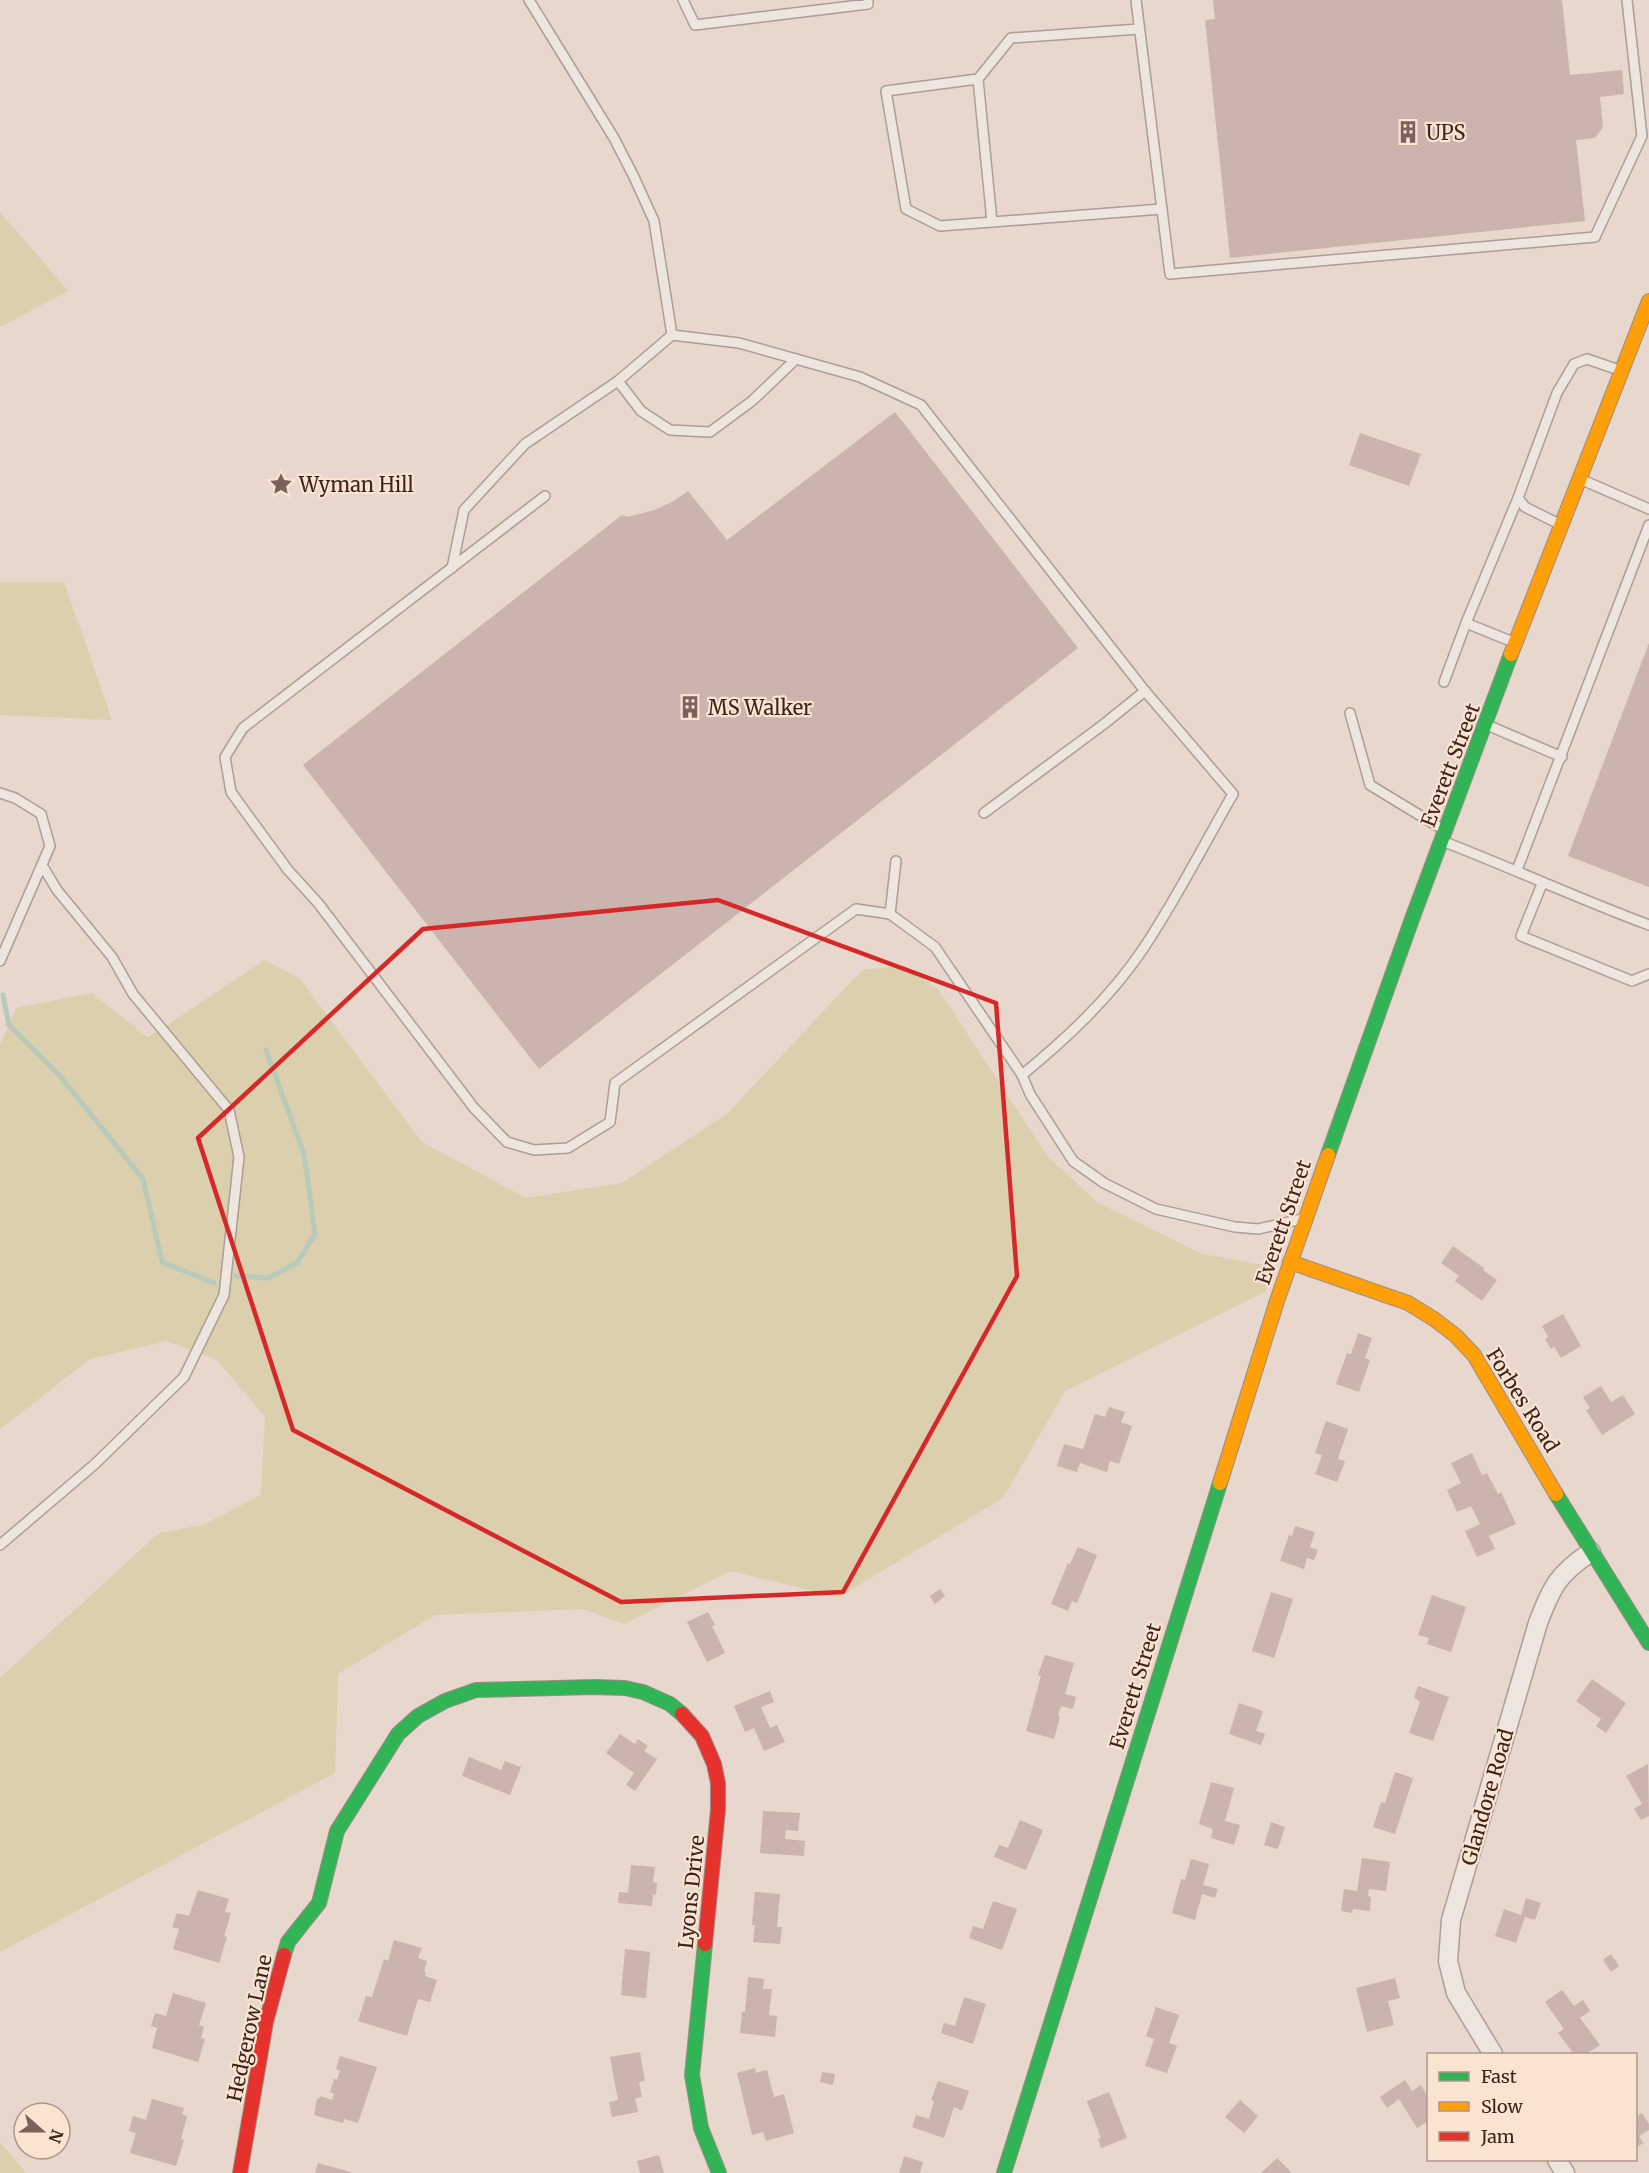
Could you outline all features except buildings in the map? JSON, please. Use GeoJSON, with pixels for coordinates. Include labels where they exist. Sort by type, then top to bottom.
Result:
{"type":"FeatureCollection","features":[{"type":"Feature","properties":{"kind":"street","name":"Everett Street"},"geometry":{"type":"LineString","coordinates":[[1004,2173],[1137,1743],[1305,1218],[1380,1007],[1516,644],[1649,301]]}},
{"type":"Feature","properties":{"kind":"street","name":"Forbes Road"},"geometry":{"type":"LineString","coordinates":[[1290,1262],[1408,1304],[1434,1318],[1474,1355],[1591,1552],[1649,1643]]}},
{"type":"Feature","properties":{"kind":"street","name":"Glandore Road"},"geometry":{"type":"LineString","coordinates":[[1492,2053],[1456,1993],[1448,1961],[1451,1920],[1535,1635],[1550,1592],[1569,1566],[1591,1552]]}},
{"type":"Feature","properties":{"kind":"street","name":"Hedgerow Lane"},"geometry":{"type":"LineString","coordinates":[[240,2173],[266,2022],[288,1942],[319,1903],[337,1832],[398,1734],[418,1716],[445,1701],[476,1690],[594,1687]]}},
{"type":"Feature","properties":{"kind":"street","name":"Lyons Drive"},"geometry":{"type":"LineString","coordinates":[[594,1687],[624,1688],[643,1692],[670,1704],[702,1736],[714,1764],[718,1783],[718,1810],[692,2075],[701,2128],[719,2173]]}},
{"type":"Feature","properties":{"kind":"lane"},"geometry":{"type":"LineString","coordinates":[[529,0],[614,138],[654,221],[672,335]]}},
{"type":"Feature","properties":{"kind":"lane"},"geometry":{"type":"LineString","coordinates":[[683,0],[695,25],[868,4],[868,0]]}},
{"type":"Feature","properties":{"kind":"lane"},"geometry":{"type":"LineString","coordinates":[[1136,0],[1170,274],[1595,237],[1642,136],[1627,0]]}},
{"type":"Feature","properties":{"kind":"lane"},"geometry":{"type":"LineString","coordinates":[[1139,29],[1011,38],[978,79],[886,91],[906,209],[940,226],[1162,209]]}},
{"type":"Feature","properties":{"kind":"lane"},"geometry":{"type":"LineString","coordinates":[[978,79],[992,222]]}},
{"type":"Feature","properties":{"kind":"lane"},"geometry":{"type":"LineString","coordinates":[[452,568],[464,510],[525,444],[618,381],[672,335],[739,343],[796,359],[860,377],[921,405],[1146,691],[1233,794],[1176,897],[1142,951],[1106,996],[1071,1033],[1022,1075]]}},
{"type":"Feature","properties":{"kind":"lane"},"geometry":{"type":"LineString","coordinates":[[618,381],[641,411],[670,430],[710,432],[752,401],[796,359]]}},
{"type":"Feature","properties":{"kind":"lane"},"geometry":{"type":"LineString","coordinates":[[1444,682],[1518,498],[1557,393],[1574,364],[1587,360],[1621,370]]}},
{"type":"Feature","properties":{"kind":"lane"},"geometry":{"type":"LineString","coordinates":[[1580,479],[1649,509]]}},
{"type":"Feature","properties":{"kind":"lane"},"geometry":{"type":"LineString","coordinates":[[545,496],[243,728],[225,758],[231,792],[288,870],[318,903],[474,1108],[507,1142],[534,1150],[568,1148],[610,1122],[615,1083],[856,909],[890,914],[934,947],[1022,1075],[1030,1094],[1073,1161],[1104,1183],[1156,1209],[1235,1227],[1258,1229],[1305,1218]]}},
{"type":"Feature","properties":{"kind":"lane"},"geometry":{"type":"LineString","coordinates":[[1518,498],[1525,507],[1562,525]]}},
{"type":"Feature","properties":{"kind":"lane"},"geometry":{"type":"LineString","coordinates":[[1517,870],[1649,525]]}},
{"type":"Feature","properties":{"kind":"lane"},"geometry":{"type":"LineString","coordinates":[[1466,623],[1516,644]]}},
{"type":"Feature","properties":{"kind":"lane"},"geometry":{"type":"LineString","coordinates":[[984,813],[1146,691]]}},
{"type":"Feature","properties":{"kind":"lane"},"geometry":{"type":"LineString","coordinates":[[1350,713],[1370,785],[1444,836],[1542,884],[1649,925]]}},
{"type":"Feature","properties":{"kind":"lane"},"geometry":{"type":"LineString","coordinates":[[1486,725],[1562,757]]}},
{"type":"Feature","properties":{"kind":"lane"},"geometry":{"type":"LineString","coordinates":[[0,793],[15,798],[41,814],[50,846],[0,961]]}},
{"type":"Feature","properties":{"kind":"lane"},"geometry":{"type":"LineString","coordinates":[[890,914],[896,861]]}},
{"type":"Feature","properties":{"kind":"lane"},"geometry":{"type":"LineString","coordinates":[[0,1545],[94,1464],[184,1377],[224,1295],[239,1157],[229,1110],[133,994],[112,957],[57,890],[42,865]]}},
{"type":"Feature","properties":{"kind":"lane"},"geometry":{"type":"LineString","coordinates":[[1542,884],[1521,936],[1632,981],[1649,974]]}},
{"type":"Feature","properties":{"kind":"highlighted area"},"geometry":{"type":"Polygon","coordinates":[[[718,900],[996,1003],[1017,1276],[843,1592],[621,1602],[293,1430],[198,1138],[423,929],[718,900]]]}},
{"type":"Feature","properties":{"kind":"shaded area"},"geometry":{"type":"Polygon","coordinates":[[[0,212],[68,291],[0,327],[0,212]]]}},
{"type":"Feature","properties":{"kind":"shaded area"},"geometry":{"type":"Polygon","coordinates":[[[0,582],[64,582],[112,720],[0,715],[0,582]]]}},
{"type":"Feature","properties":{"kind":"shaded area"},"geometry":{"type":"Polygon","coordinates":[[[265,960],[300,979],[422,1142],[526,1198],[622,1183],[727,1114],[862,970],[903,966],[938,989],[1047,1156],[1098,1203],[1202,1254],[1275,1267],[1265,1292],[1065,1391],[1003,1498],[839,1597],[731,1571],[624,1624],[583,1609],[435,1615],[338,1674],[335,1773],[0,1952],[0,1678],[159,1533],[203,1525],[261,1495],[265,1417],[217,1360],[167,1341],[90,1359],[0,1429],[0,1045],[16,1008],[92,993],[147,1037],[265,960]]]}},
{"type":"Feature","properties":{"kind":"shaded area"},"geometry":{"type":"Polygon","coordinates":[[[0,2142],[12,2156],[12,2161],[16,2161],[26,2173],[0,2173],[0,2142]]]}},
{"type":"Feature","properties":{"kind":"waterway"},"geometry":{"type":"LineString","coordinates":[[3,995],[9,1025],[60,1076],[143,1179],[162,1262],[214,1283]]}},
{"type":"Feature","properties":{"kind":"waterway"},"geometry":{"type":"LineString","coordinates":[[235,1276],[268,1278],[297,1263],[315,1234],[304,1154],[266,1050]]}},
{"type":"Feature","properties":{"kind":"traffic: fast"},"geometry":{"type":"LineString","coordinates":[[1328,1155],[1412,919],[1511,654]]}},
{"type":"Feature","properties":{"kind":"traffic: fast"},"geometry":{"type":"LineString","coordinates":[[1004,2173],[1220,1483]]}},
{"type":"Feature","properties":{"kind":"traffic: fast"},"geometry":{"type":"LineString","coordinates":[[1556,1494],[1649,1643]]}},
{"type":"Feature","properties":{"kind":"traffic: fast"},"geometry":{"type":"LineString","coordinates":[[284,1955],[288,1942],[319,1903],[337,1831],[398,1734],[418,1716],[445,1701],[476,1690],[594,1687],[625,1688],[643,1692],[670,1704],[682,1714]]}},
{"type":"Feature","properties":{"kind":"traffic: fast"},"geometry":{"type":"LineString","coordinates":[[705,1944],[692,2075],[701,2128],[719,2173]]}},
{"type":"Feature","properties":{"kind":"traffic: slow"},"geometry":{"type":"LineString","coordinates":[[1511,654],[1649,301]]}},
{"type":"Feature","properties":{"kind":"traffic: slow"},"geometry":{"type":"LineString","coordinates":[[1220,1483],[1277,1301],[1328,1155]]}},
{"type":"Feature","properties":{"kind":"traffic: slow"},"geometry":{"type":"LineString","coordinates":[[1290,1262],[1408,1303],[1456,1336],[1474,1355],[1556,1494]]}},
{"type":"Feature","properties":{"kind":"traffic: jam"},"geometry":{"type":"LineString","coordinates":[[682,1714],[702,1736],[714,1764],[718,1783],[718,1810],[705,1944]]}},
{"type":"Feature","properties":{"kind":"traffic: jam"},"geometry":{"type":"LineString","coordinates":[[240,2173],[266,2022],[284,1955]]}},
{"type":"Feature","properties":{"kind":"place","name":"UPS"},"geometry":{"type":"Point","coordinates":[1408,132]}},
{"type":"Feature","properties":{"kind":"place","name":"Wyman Hill"},"geometry":{"type":"Point","coordinates":[281,484]}},
{"type":"Feature","properties":{"kind":"place","name":"MS Walker"},"geometry":{"type":"Point","coordinates":[690,707]}}]}
